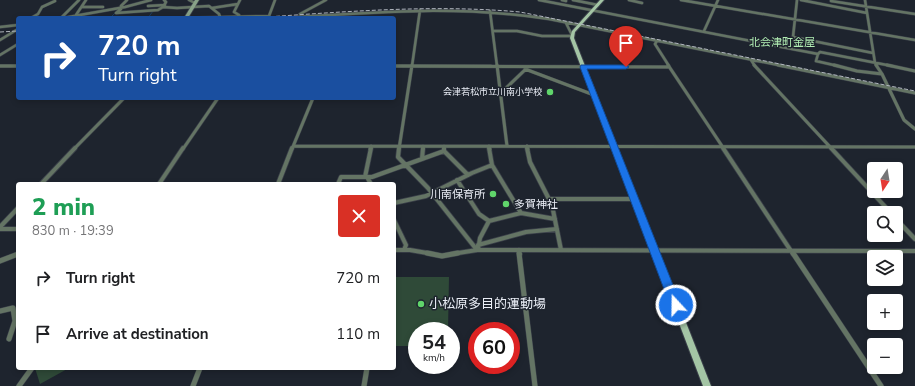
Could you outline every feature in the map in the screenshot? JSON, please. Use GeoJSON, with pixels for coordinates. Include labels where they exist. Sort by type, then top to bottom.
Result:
{"type":"FeatureCollection","features":[{"type":"Feature","properties":{"kind":"main road"},"geometry":{"type":"LineString","coordinates":[[600,2],[571,35],[707,386]]}},
{"type":"Feature","properties":{"kind":"main road"},"geometry":{"type":"LineString","coordinates":[[187,16],[195,3]]}},
{"type":"Feature","properties":{"kind":"street"},"geometry":{"type":"LineString","coordinates":[[50,0],[59,0]]}},
{"type":"Feature","properties":{"kind":"street"},"geometry":{"type":"LineString","coordinates":[[34,16],[38,14],[42,7],[55,0]]}},
{"type":"Feature","properties":{"kind":"street"},"geometry":{"type":"LineString","coordinates":[[64,16],[79,0]]}},
{"type":"Feature","properties":{"kind":"street"},"geometry":{"type":"LineString","coordinates":[[76,15],[86,0]]}},
{"type":"Feature","properties":{"kind":"street"},"geometry":{"type":"LineString","coordinates":[[127,0],[121,6],[122,8],[116,13],[157,11],[164,6],[166,2],[164,0]]}},
{"type":"Feature","properties":{"kind":"street"},"geometry":{"type":"LineString","coordinates":[[71,16],[122,8],[151,0]]}},
{"type":"Feature","properties":{"kind":"street"},"geometry":{"type":"LineString","coordinates":[[189,0],[212,8],[220,16]]}},
{"type":"Feature","properties":{"kind":"street"},"geometry":{"type":"LineString","coordinates":[[239,16],[234,12],[240,0]]}},
{"type":"Feature","properties":{"kind":"street"},"geometry":{"type":"LineString","coordinates":[[268,16],[275,0]]}},
{"type":"Feature","properties":{"kind":"street"},"geometry":{"type":"LineString","coordinates":[[300,14],[303,11],[326,0]]}},
{"type":"Feature","properties":{"kind":"street"},"geometry":{"type":"LineString","coordinates":[[539,0],[818,54],[820,52],[915,71]]}},
{"type":"Feature","properties":{"kind":"street"},"geometry":{"type":"LineString","coordinates":[[562,0],[566,1]]}},
{"type":"Feature","properties":{"kind":"street"},"geometry":{"type":"LineString","coordinates":[[573,0],[600,2]]}},
{"type":"Feature","properties":{"kind":"street"},"geometry":{"type":"LineString","coordinates":[[629,0],[642,3]]}},
{"type":"Feature","properties":{"kind":"street"},"geometry":{"type":"LineString","coordinates":[[681,0],[915,40]]}},
{"type":"Feature","properties":{"kind":"street"},"geometry":{"type":"LineString","coordinates":[[704,31],[718,0]]}},
{"type":"Feature","properties":{"kind":"street"},"geometry":{"type":"LineString","coordinates":[[794,49],[795,38],[793,37],[797,0]]}},
{"type":"Feature","properties":{"kind":"street"},"geometry":{"type":"LineString","coordinates":[[801,0],[867,13]]}},
{"type":"Feature","properties":{"kind":"street"},"geometry":{"type":"LineString","coordinates":[[865,0],[876,64],[904,120],[915,129]]}},
{"type":"Feature","properties":{"kind":"street"},"geometry":{"type":"LineString","coordinates":[[831,7],[831,1],[915,14]]}},
{"type":"Feature","properties":{"kind":"street"},"geometry":{"type":"LineString","coordinates":[[148,6],[177,8],[195,3]]}},
{"type":"Feature","properties":{"kind":"street"},"geometry":{"type":"LineString","coordinates":[[212,8],[238,4]]}},
{"type":"Feature","properties":{"kind":"street"},"geometry":{"type":"LineString","coordinates":[[82,7],[103,7]]}},
{"type":"Feature","properties":{"kind":"street"},"geometry":{"type":"LineString","coordinates":[[315,16],[452,9],[528,15],[915,93]]}},
{"type":"Feature","properties":{"kind":"street"},"geometry":{"type":"LineString","coordinates":[[420,10],[398,157],[407,164],[478,248],[519,250],[655,251],[915,251]]}},
{"type":"Feature","properties":{"kind":"street"},"geometry":{"type":"LineString","coordinates":[[490,11],[507,146]]}},
{"type":"Feature","properties":{"kind":"street"},"geometry":{"type":"LineString","coordinates":[[493,31],[514,31],[542,36],[571,35],[566,23]]}},
{"type":"Feature","properties":{"kind":"street"},"geometry":{"type":"LineString","coordinates":[[0,27],[16,25]]}},
{"type":"Feature","properties":{"kind":"street"},"geometry":{"type":"LineString","coordinates":[[0,40],[16,30]]}},
{"type":"Feature","properties":{"kind":"street"},"geometry":{"type":"LineString","coordinates":[[795,38],[873,53]]}},
{"type":"Feature","properties":{"kind":"street"},"geometry":{"type":"LineString","coordinates":[[657,41],[655,45],[669,67],[881,386]]}},
{"type":"Feature","properties":{"kind":"street"},"geometry":{"type":"LineString","coordinates":[[0,55],[16,45]]}},
{"type":"Feature","properties":{"kind":"street"},"geometry":{"type":"LineString","coordinates":[[818,54],[816,61],[852,70],[882,74]]}},
{"type":"Feature","properties":{"kind":"street"},"geometry":{"type":"LineString","coordinates":[[751,60],[754,67],[884,206]]}},
{"type":"Feature","properties":{"kind":"street"},"geometry":{"type":"LineString","coordinates":[[0,66],[16,66]]}},
{"type":"Feature","properties":{"kind":"street"},"geometry":{"type":"LineString","coordinates":[[396,66],[497,66],[526,68],[669,67]]}},
{"type":"Feature","properties":{"kind":"street"},"geometry":{"type":"LineString","coordinates":[[500,89],[505,89],[526,68]]}},
{"type":"Feature","properties":{"kind":"street"},"geometry":{"type":"LineString","coordinates":[[526,68],[594,95]]}},
{"type":"Feature","properties":{"kind":"street"},"geometry":{"type":"LineString","coordinates":[[43,182],[122,100]]}},
{"type":"Feature","properties":{"kind":"street"},"geometry":{"type":"LineString","coordinates":[[160,182],[217,100]]}},
{"type":"Feature","properties":{"kind":"street"},"geometry":{"type":"LineString","coordinates":[[279,182],[312,100]]}},
{"type":"Feature","properties":{"kind":"street"},"geometry":{"type":"LineString","coordinates":[[294,146],[423,146],[444,149],[489,146],[915,147]]}},
{"type":"Feature","properties":{"kind":"street"},"geometry":{"type":"LineString","coordinates":[[370,182],[366,177],[372,146]]}},
{"type":"Feature","properties":{"kind":"street"},"geometry":{"type":"LineString","coordinates":[[422,159],[423,146]]}},
{"type":"Feature","properties":{"kind":"street"},"geometry":{"type":"LineString","coordinates":[[489,146],[492,165],[521,213]]}},
{"type":"Feature","properties":{"kind":"street"},"geometry":{"type":"LineString","coordinates":[[527,146],[530,162],[550,199],[561,250]]}},
{"type":"Feature","properties":{"kind":"street"},"geometry":{"type":"LineString","coordinates":[[339,182],[341,177],[372,177],[422,159],[444,149]]}},
{"type":"Feature","properties":{"kind":"street"},"geometry":{"type":"LineString","coordinates":[[444,149],[468,175]]}},
{"type":"Feature","properties":{"kind":"street"},"geometry":{"type":"LineString","coordinates":[[396,202],[422,197],[492,165]]}},
{"type":"Feature","properties":{"kind":"street"},"geometry":{"type":"LineString","coordinates":[[457,180],[479,214],[489,220],[521,213],[555,219]]}},
{"type":"Feature","properties":{"kind":"street"},"geometry":{"type":"LineString","coordinates":[[550,199],[635,199]]}},
{"type":"Feature","properties":{"kind":"street"},"geometry":{"type":"LineString","coordinates":[[0,228],[16,210]]}},
{"type":"Feature","properties":{"kind":"street"},"geometry":{"type":"LineString","coordinates":[[478,248],[483,230],[489,220]]}},
{"type":"Feature","properties":{"kind":"street"},"geometry":{"type":"LineString","coordinates":[[396,224],[406,245],[404,250]]}},
{"type":"Feature","properties":{"kind":"street"},"geometry":{"type":"LineString","coordinates":[[903,226],[915,239]]}},
{"type":"Feature","properties":{"kind":"street"},"geometry":{"type":"LineString","coordinates":[[0,228],[16,229]]}},
{"type":"Feature","properties":{"kind":"street"},"geometry":{"type":"LineString","coordinates":[[396,250],[442,256],[478,248],[524,231],[536,229],[557,229]]}},
{"type":"Feature","properties":{"kind":"street"},"geometry":{"type":"LineString","coordinates":[[519,250],[535,386]]}},
{"type":"Feature","properties":{"kind":"street"},"geometry":{"type":"LineString","coordinates":[[0,261],[16,255]]}},
{"type":"Feature","properties":{"kind":"street"},"geometry":{"type":"LineString","coordinates":[[0,311],[13,308],[15,321],[9,338]]}},
{"type":"Feature","properties":{"kind":"street"},"geometry":{"type":"LineString","coordinates":[[19,386],[31,370]]}},
{"type":"Feature","properties":{"kind":"street"},"geometry":{"type":"LineString","coordinates":[[193,386],[199,370]]}},
{"type":"Feature","properties":{"kind":"street"},"geometry":{"type":"LineString","coordinates":[[364,386],[367,370]]}},
{"type":"Feature","properties":{"kind":"green space","name":"小松原多目的運動場"},"geometry":{"type":"Polygon","coordinates":[[[396,277],[449,277],[448,322],[408,322],[408,346],[396,346],[396,277]]]}},
{"type":"Feature","properties":{"kind":"green space"},"geometry":{"type":"Polygon","coordinates":[[[36,370],[65,370],[40,384],[36,370]]]}},
{"type":"Feature","properties":{"kind":"waterway"},"geometry":{"type":"LineString","coordinates":[[149,16],[153,11]]}},
{"type":"Feature","properties":{"kind":"waterway"},"geometry":{"type":"LineString","coordinates":[[112,16],[115,13]]}},
{"type":"Feature","properties":{"kind":"railway"},"geometry":{"type":"LineString","coordinates":[[281,16],[352,11],[420,9],[520,12],[915,91]]}},
{"type":"Feature","properties":{"kind":"railway"},"geometry":{"type":"LineString","coordinates":[[0,32],[16,31]]}},
{"type":"Feature","properties":{"kind":"place","name":"会津若松市立川南小学校"},"geometry":{"type":"Point","coordinates":[550,92]}},
{"type":"Feature","properties":{"kind":"place","name":"川南保育所"},"geometry":{"type":"Point","coordinates":[493,194]}},
{"type":"Feature","properties":{"kind":"place","name":"多賀神社"},"geometry":{"type":"Point","coordinates":[506,204]}},
{"type":"Feature","properties":{"kind":"place","name":"小松原多目的運動場"},"geometry":{"type":"Point","coordinates":[421,304]}},
{"type":"Feature","properties":{"kind":"district","name":"北会津町金屋"},"geometry":{"type":"Point","coordinates":[782,42]}},
{"type":"Feature","properties":{"kind":"route"},"geometry":{"type":"LineString","coordinates":[[626,67],[583,67],[676,305]]}}]}
